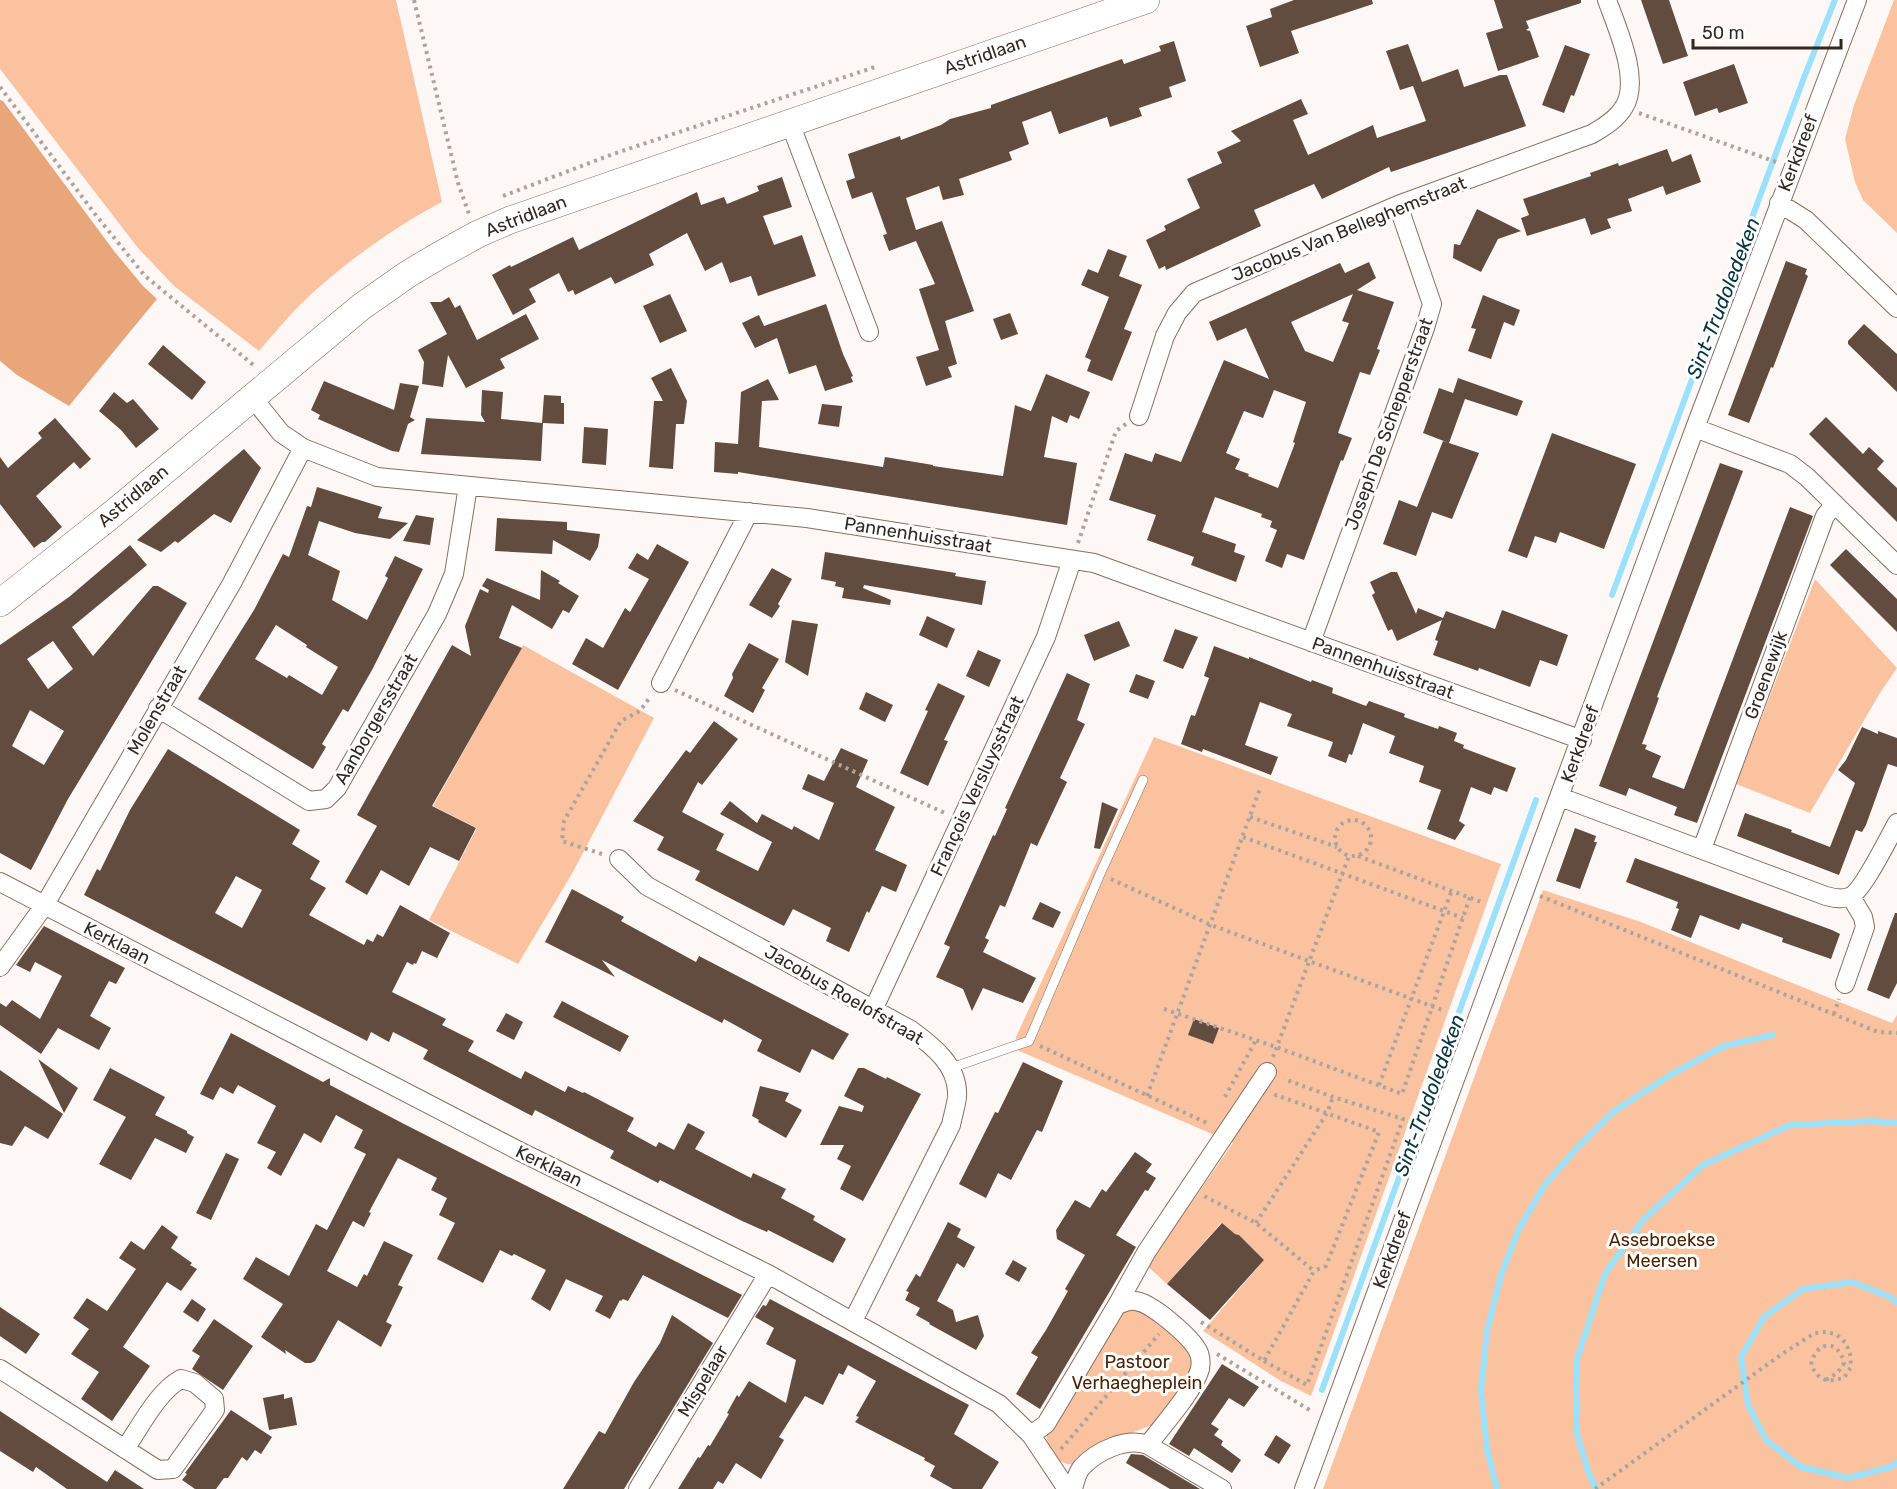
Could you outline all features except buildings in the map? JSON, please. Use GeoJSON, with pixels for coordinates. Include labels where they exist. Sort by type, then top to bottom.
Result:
{"type":"FeatureCollection","features":[{"type":"Feature","properties":{"kind":"main road","name":"Astridlaan"},"geometry":{"type":"LineString","coordinates":[[0,603],[115,512],[337,326],[408,274],[478,234],[510,220],[1146,0]]}},
{"type":"Feature","properties":{"kind":"street"},"geometry":{"type":"LineString","coordinates":[[1607,0],[1629,63],[1630,81],[1625,106]]}},
{"type":"Feature","properties":{"kind":"street","name":"Kerkdreef"},"geometry":{"type":"LineString","coordinates":[[1304,1489],[1524,890],[1582,740],[1695,428],[1857,0]]}},
{"type":"Feature","properties":{"kind":"street","name":"Jacobus Van Belleghemstraat"},"geometry":{"type":"LineString","coordinates":[[1139,416],[1165,336],[1177,313],[1194,293],[1398,205],[1592,134],[1610,123],[1625,106]]}},
{"type":"Feature","properties":{"kind":"street"},"geometry":{"type":"LineString","coordinates":[[790,123],[869,332]]}},
{"type":"Feature","properties":{"kind":"street"},"geometry":{"type":"LineString","coordinates":[[1779,203],[1806,220],[1897,308]]}},
{"type":"Feature","properties":{"kind":"street","name":"Joseph De Schepperstraat"},"geometry":{"type":"LineString","coordinates":[[1311,642],[1432,304],[1398,205]]}},
{"type":"Feature","properties":{"kind":"street","name":"Pannenhuisstraat"},"geometry":{"type":"LineString","coordinates":[[252,397],[281,433],[303,448],[377,477],[807,518],[1094,563],[1582,740]]}},
{"type":"Feature","properties":{"kind":"street"},"geometry":{"type":"LineString","coordinates":[[1695,428],[1790,464],[1808,477],[1897,565]]}},
{"type":"Feature","properties":{"kind":"street","name":"Molenstraat"},"geometry":{"type":"LineString","coordinates":[[0,967],[44,906],[232,583],[303,448]]}},
{"type":"Feature","properties":{"kind":"street","name":"Aanborgersstraat"},"geometry":{"type":"LineString","coordinates":[[158,708],[309,801],[326,799],[337,789],[437,614],[454,574],[468,486]]}},
{"type":"Feature","properties":{"kind":"street","name":"Groenewijk"},"geometry":{"type":"LineString","coordinates":[[1702,849],[1826,516],[1835,504]]}},
{"type":"Feature","properties":{"kind":"street"},"geometry":{"type":"LineString","coordinates":[[661,684],[749,512]]}},
{"type":"Feature","properties":{"kind":"street","name":"François Versluysstraat"},"geometry":{"type":"LineString","coordinates":[[874,1008],[1046,637],[1072,560]]}},
{"type":"Feature","properties":{"kind":"street"},"geometry":{"type":"LineString","coordinates":[[1560,797],[1839,899],[1851,897],[1860,888],[1897,823]]}},
{"type":"Feature","properties":{"kind":"street","name":"Jacobus Roelofstraat"},"geometry":{"type":"LineString","coordinates":[[619,859],[647,886],[874,1008],[910,1030],[934,1047],[951,1068]]}},
{"type":"Feature","properties":{"kind":"street","name":"Kerklaan"},"geometry":{"type":"LineString","coordinates":[[0,882],[519,1151],[768,1274],[999,1404],[1031,1435],[1067,1489]]}},
{"type":"Feature","properties":{"kind":"street"},"geometry":{"type":"LineString","coordinates":[[1845,984],[1865,927],[1863,917],[1851,897]]}},
{"type":"Feature","properties":{"kind":"street"},"geometry":{"type":"LineString","coordinates":[[853,1321],[951,1125],[957,1094],[951,1068]]}},
{"type":"Feature","properties":{"kind":"street"},"geometry":{"type":"LineString","coordinates":[[1031,1435],[1046,1424],[1147,1251],[1267,1072]]}},
{"type":"Feature","properties":{"kind":"street","name":"Mispelaar"},"geometry":{"type":"LineString","coordinates":[[638,1489],[768,1274]]}},
{"type":"Feature","properties":{"kind":"street"},"geometry":{"type":"LineString","coordinates":[[1117,1305],[1136,1300],[1147,1305],[1174,1330],[1194,1344],[1200,1355],[1201,1362],[1197,1378],[1148,1445]]}},
{"type":"Feature","properties":{"kind":"street"},"geometry":{"type":"LineString","coordinates":[[0,1370],[158,1470],[173,1469],[214,1410],[214,1399],[195,1383],[181,1379],[172,1384],[125,1449]]}},
{"type":"Feature","properties":{"kind":"street"},"geometry":{"type":"LineString","coordinates":[[1073,1489],[1080,1468],[1100,1454],[1121,1444],[1136,1442],[1148,1445],[1222,1489]]}},
{"type":"Feature","properties":{"kind":"lane"},"geometry":{"type":"LineString","coordinates":[[951,1068],[1029,1041],[1143,780]]}},
{"type":"Feature","properties":{"kind":"path"},"geometry":{"type":"LineString","coordinates":[[414,0],[458,183],[478,234]]}},
{"type":"Feature","properties":{"kind":"path"},"geometry":{"type":"LineString","coordinates":[[0,87],[95,214],[145,276],[273,380]]}},
{"type":"Feature","properties":{"kind":"path"},"geometry":{"type":"LineString","coordinates":[[1625,106],[1780,163]]}},
{"type":"Feature","properties":{"kind":"path"},"geometry":{"type":"LineString","coordinates":[[1072,560],[1116,431],[1139,416]]}},
{"type":"Feature","properties":{"kind":"path"},"geometry":{"type":"LineString","coordinates":[[619,859],[562,842],[564,821],[621,721],[640,711],[661,684],[961,821]]}},
{"type":"Feature","properties":{"kind":"path"},"geometry":{"type":"LineString","coordinates":[[1147,1096],[1262,786]]}},
{"type":"Feature","properties":{"kind":"path"},"geometry":{"type":"LineString","coordinates":[[1250,817],[1337,847],[1349,856],[1358,856],[1484,903]]}},
{"type":"Feature","properties":{"kind":"path"},"geometry":{"type":"LineString","coordinates":[[1337,847],[1335,836],[1341,825],[1352,820],[1363,823],[1371,832],[1371,844],[1358,856]]}},
{"type":"Feature","properties":{"kind":"path"},"geometry":{"type":"LineString","coordinates":[[1243,837],[1463,918]]}},
{"type":"Feature","properties":{"kind":"path"},"geometry":{"type":"LineString","coordinates":[[1055,1455],[1174,1330],[1201,1322],[1307,1385],[1402,1119],[1333,1097],[1267,1072],[1349,856]]}},
{"type":"Feature","properties":{"kind":"path"},"geometry":{"type":"LineString","coordinates":[[1100,874],[1211,925],[1445,1011]]}},
{"type":"Feature","properties":{"kind":"path"},"geometry":{"type":"LineString","coordinates":[[1524,890],[1878,1032],[1897,1033]]}},
{"type":"Feature","properties":{"kind":"path"},"geometry":{"type":"LineString","coordinates":[[1379,1085],[1452,891]]}},
{"type":"Feature","properties":{"kind":"path"},"geometry":{"type":"LineString","coordinates":[[1164,1009],[1276,1047],[1402,1094],[1470,897]]}},
{"type":"Feature","properties":{"kind":"path"},"geometry":{"type":"LineString","coordinates":[[1220,1105],[1256,1040]]}},
{"type":"Feature","properties":{"kind":"path"},"geometry":{"type":"LineString","coordinates":[[1029,1041],[1208,1125],[1214,1115]]}},
{"type":"Feature","properties":{"kind":"path"},"geometry":{"type":"LineString","coordinates":[[1264,1361],[1314,1271],[1326,1266],[1379,1132],[1276,1095],[1270,1104]]}},
{"type":"Feature","properties":{"kind":"path"},"geometry":{"type":"LineString","coordinates":[[1256,1223],[1327,1113],[1333,1097]]}},
{"type":"Feature","properties":{"kind":"path"},"geometry":{"type":"LineString","coordinates":[[1207,1198],[1213,1188]]}},
{"type":"Feature","properties":{"kind":"path"},"geometry":{"type":"LineString","coordinates":[[1189,1189],[1256,1223],[1314,1271]]}},
{"type":"Feature","properties":{"kind":"path"},"geometry":{"type":"LineString","coordinates":[[1595,1489],[1766,1365],[1815,1333],[1827,1332],[1838,1335],[1845,1342],[1850,1354],[1851,1367],[1844,1378],[1829,1382],[1825,1380],[1819,1377],[1810,1365],[1812,1355],[1820,1347],[1829,1345],[1837,1348],[1842,1354],[1844,1363],[1839,1371],[1825,1380]]}},
{"type":"Feature","properties":{"kind":"path"},"geometry":{"type":"LineString","coordinates":[[1200,1355],[1211,1350],[1329,1422]]}},
{"type":"Feature","properties":{"kind":"green space"},"geometry":{"type":"Polygon","coordinates":[[[0,0],[396,0],[442,202],[385,237],[328,279],[296,309],[259,351],[174,286],[138,248],[0,69],[0,0]]]}},
{"type":"Feature","properties":{"kind":"green space"},"geometry":{"type":"Polygon","coordinates":[[[1894,0],[1897,0],[1897,233],[1863,200],[1855,182],[1845,139],[1854,105],[1894,0]]]}},
{"type":"Feature","properties":{"kind":"green space"},"geometry":{"type":"Polygon","coordinates":[[[1815,579],[1897,668],[1810,813],[1736,784],[1815,579]]]}},
{"type":"Feature","properties":{"kind":"green space"},"geometry":{"type":"Polygon","coordinates":[[[523,645],[654,718],[573,872],[518,964],[429,920],[477,828],[433,806],[523,645]]]}},
{"type":"Feature","properties":{"kind":"green space"},"geometry":{"type":"Polygon","coordinates":[[[1154,737],[1501,864],[1311,1396],[1281,1381],[1203,1331],[1264,1260],[1239,1235],[1221,1223],[1167,1284],[1147,1266],[1233,1143],[1017,1050],[1016,1037],[1154,737]]]}},
{"type":"Feature","properties":{"kind":"green space","name":"Assebroekse Meersen"},"geometry":{"type":"Polygon","coordinates":[[[1543,890],[1641,922],[1892,1023],[1897,1015],[1897,1489],[1323,1489],[1543,890]]]}},
{"type":"Feature","properties":{"kind":"green space","name":"Pastoor Verhaegheplein"},"geometry":{"type":"Polygon","coordinates":[[[1136,1308],[1165,1327],[1195,1357],[1186,1384],[1165,1413],[1152,1425],[1106,1443],[1072,1464],[1061,1462],[1050,1449],[1047,1433],[1123,1311],[1136,1308]]]}},
{"type":"Feature","properties":{"kind":"shaded area"},"geometry":{"type":"Polygon","coordinates":[[[0,100],[114,251],[157,299],[69,406],[17,375],[0,361],[0,100]]]}},
{"type":"Feature","properties":{"kind":"waterway","name":"Sint-Trudoledeken"},"geometry":{"type":"LineString","coordinates":[[1612,595],[1835,0]]}},
{"type":"Feature","properties":{"kind":"waterway","name":"Sint-Trudoledeken"},"geometry":{"type":"LineString","coordinates":[[1322,1390],[1536,800]]}},
{"type":"Feature","properties":{"kind":"waterway"},"geometry":{"type":"LineString","coordinates":[[1497,1489],[1487,1449],[1481,1391],[1487,1331],[1501,1275],[1519,1229],[1544,1186],[1575,1150],[1613,1112],[1672,1074],[1724,1046],[1773,1035]]}},
{"type":"Feature","properties":{"kind":"waterway"},"geometry":{"type":"LineString","coordinates":[[1596,1489],[1577,1434],[1576,1362],[1605,1274],[1643,1220],[1703,1165],[1790,1125],[1872,1121],[1897,1123]]}},
{"type":"Feature","properties":{"kind":"waterway"},"geometry":{"type":"LineString","coordinates":[[1897,1303],[1890,1297],[1852,1282],[1803,1289],[1764,1317],[1741,1357],[1748,1405],[1766,1440],[1801,1467],[1848,1478],[1891,1467],[1897,1462]]}}]}
